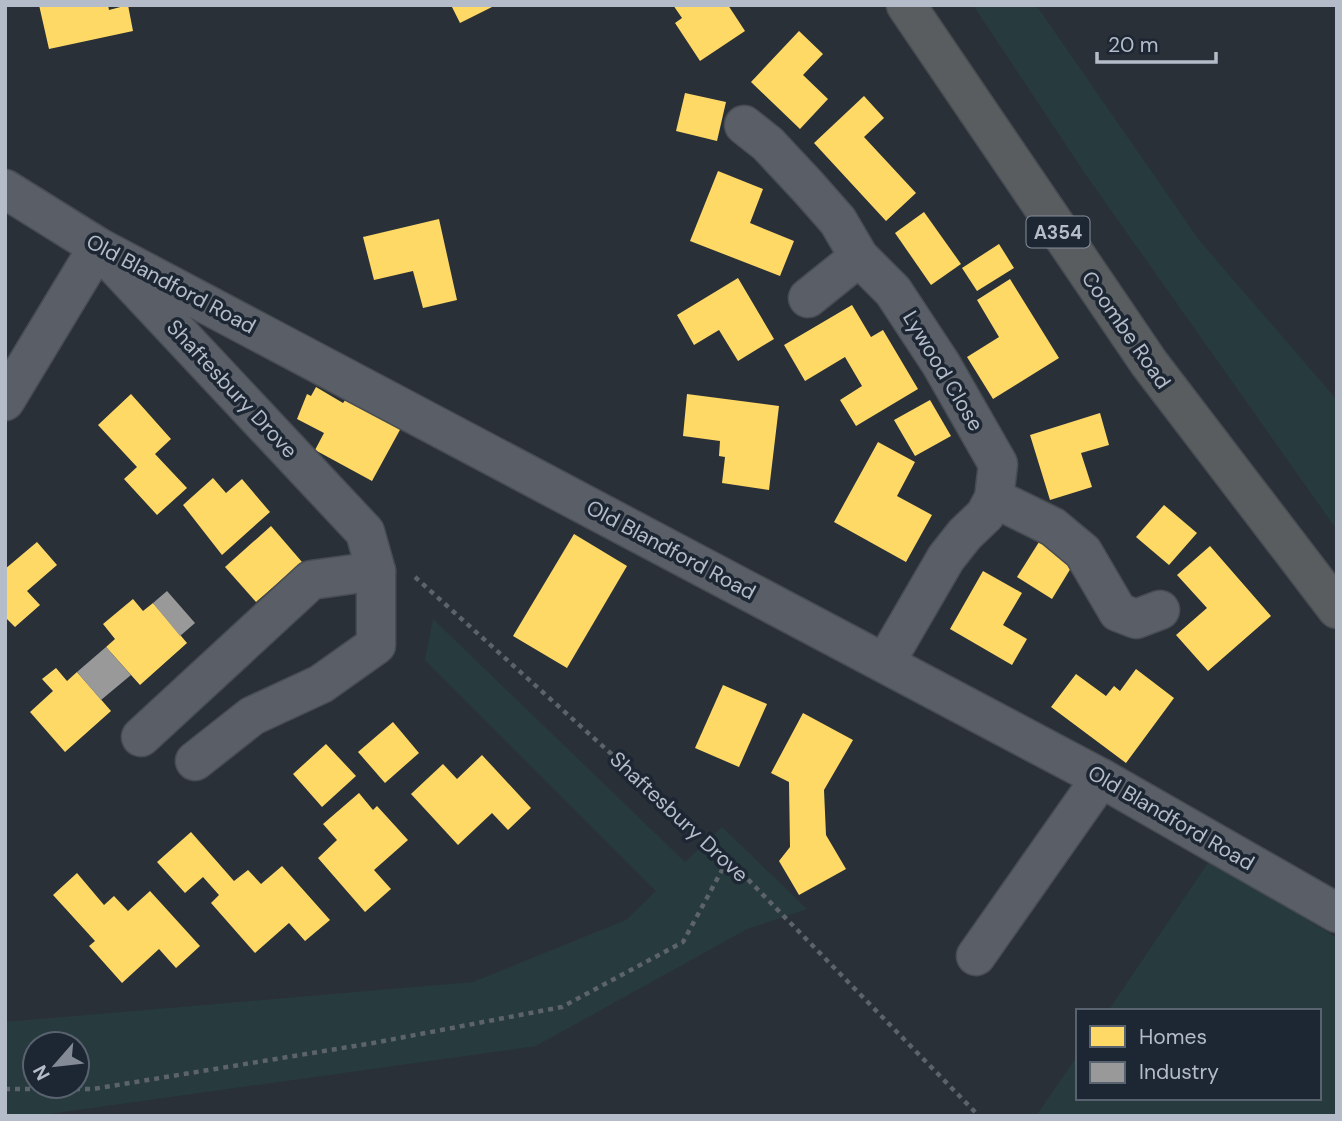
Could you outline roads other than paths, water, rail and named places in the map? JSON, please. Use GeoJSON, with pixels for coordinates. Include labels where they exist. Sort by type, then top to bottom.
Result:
{"type":"FeatureCollection","features":[{"type":"Feature","properties":{"kind":"highway","name":"Coombe Road"},"geometry":{"type":"LineString","coordinates":[[906,5],[1149,363],[1337,610]]}},
{"type":"Feature","properties":{"kind":"street","name":"Lywood Close"},"geometry":{"type":"LineString","coordinates":[[744,125],[768,144],[838,221],[859,257],[893,291],[941,364],[998,464],[994,498]]}},
{"type":"Feature","properties":{"kind":"street","name":"Old Blandford Road"},"geometry":{"type":"LineString","coordinates":[[5,188],[98,247],[1101,778],[1337,913]]}},
{"type":"Feature","properties":{"kind":"street"},"geometry":{"type":"LineString","coordinates":[[5,401],[98,247]]}},
{"type":"Feature","properties":{"kind":"street","name":"Shaftesbury Drove"},"geometry":{"type":"LineString","coordinates":[[98,247],[365,532],[376,571],[376,645],[321,684],[252,716],[195,761]]}},
{"type":"Feature","properties":{"kind":"street"},"geometry":{"type":"LineString","coordinates":[[808,298],[859,257]]}},
{"type":"Feature","properties":{"kind":"street"},"geometry":{"type":"LineString","coordinates":[[885,663],[946,558],[985,515],[994,498],[1053,527],[1083,552],[1118,629],[1160,610]]}},
{"type":"Feature","properties":{"kind":"street"},"geometry":{"type":"LineString","coordinates":[[141,737],[311,580],[376,571]]}},
{"type":"Feature","properties":{"kind":"street"},"geometry":{"type":"LineString","coordinates":[[975,956],[1101,778]]}}]}
